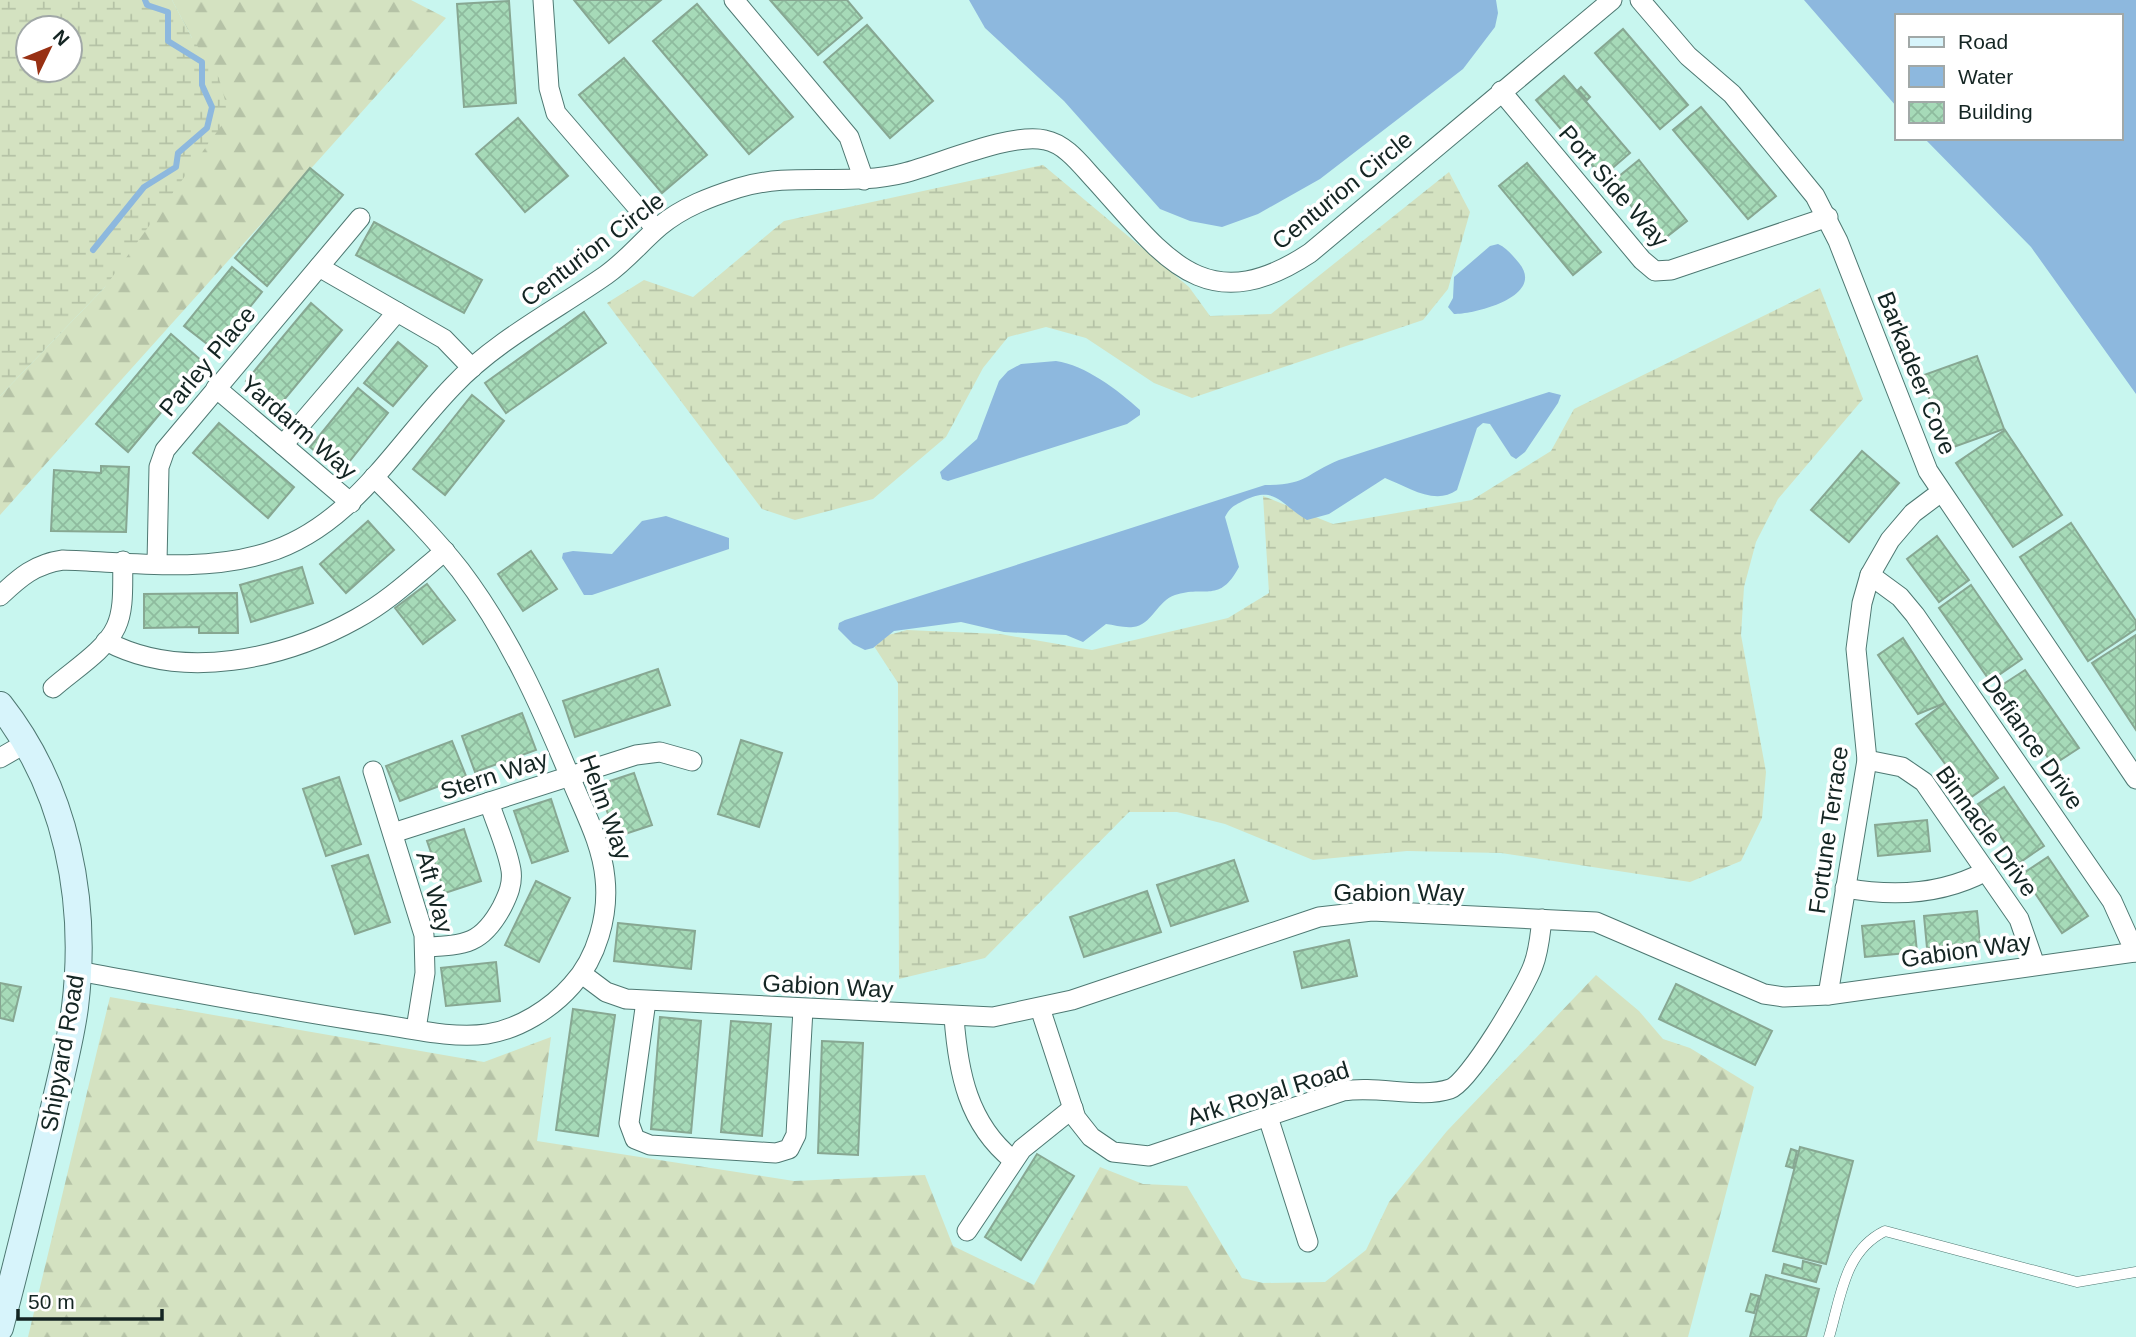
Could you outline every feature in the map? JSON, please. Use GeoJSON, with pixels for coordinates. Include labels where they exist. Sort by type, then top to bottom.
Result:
{"type":"FeatureCollection","features":[{"type":"Feature","properties":{"kind":"street"},"geometry":{"type":"LineString","coordinates":[[543,0],[549,88],[556,113],[656,229]]}},
{"type":"Feature","properties":{"kind":"street"},"geometry":{"type":"LineString","coordinates":[[734,0],[849,137],[864,180]]}},
{"type":"Feature","properties":{"kind":"street","name":"Centurion Circle"},"geometry":{"type":"LineString","coordinates":[[0,596],[32,568],[46,562],[225,562],[266,553],[313,532],[351,503],[448,391],[472,368],[610,272],[630,257],[656,229],[687,207],[742,187],[797,179],[864,180],[903,173],[1008,142],[1046,140],[1068,151],[1154,246],[1184,271],[1207,279],[1246,282],[1287,268],[1310,253],[1612,0]]}},
{"type":"Feature","properties":{"kind":"street","name":"Barkadeer Cove"},"geometry":{"type":"LineString","coordinates":[[1640,0],[1688,56],[1732,94],[1800,176],[1828,217],[1920,454],[1941,492],[2136,779]]}},
{"type":"Feature","properties":{"kind":"street","name":"Port Side Way"},"geometry":{"type":"LineString","coordinates":[[1501,91],[1642,260],[1655,271],[1671,270],[1828,217]]}},
{"type":"Feature","properties":{"kind":"street","name":"Parley Place"},"geometry":{"type":"LineString","coordinates":[[158,563],[162,458],[170,442],[360,218]]}},
{"type":"Feature","properties":{"kind":"street"},"geometry":{"type":"LineString","coordinates":[[319,267],[444,340],[472,368]]}},
{"type":"Feature","properties":{"kind":"street"},"geometry":{"type":"LineString","coordinates":[[283,445],[397,312]]}},
{"type":"Feature","properties":{"kind":"street","name":"Yardarm Way"},"geometry":{"type":"LineString","coordinates":[[216,388],[351,503]]}},
{"type":"Feature","properties":{"kind":"street","name":"Helm Way"},"geometry":{"type":"LineString","coordinates":[[78,971],[328,1017],[463,1035],[489,1034],[514,1026],[552,1004],[582,974],[601,931],[606,881],[598,843],[570,776],[519,662],[478,597],[445,551],[374,477]]}},
{"type":"Feature","properties":{"kind":"street","name":"Fortune Terrace"},"geometry":{"type":"LineString","coordinates":[[1828,995],[1867,760],[1856,649],[1862,603],[1870,575],[1901,526],[1941,492]]}},
{"type":"Feature","properties":{"kind":"street"},"geometry":{"type":"LineString","coordinates":[[106,641],[147,659],[224,660],[277,651],[357,619],[400,589],[445,551]]}},
{"type":"Feature","properties":{"kind":"street"},"geometry":{"type":"LineString","coordinates":[[53,688],[106,641],[116,627],[120,613],[123,561]]}},
{"type":"Feature","properties":{"kind":"street","name":"Defiance Drive"},"geometry":{"type":"LineString","coordinates":[[1870,575],[1900,597],[1915,615],[2112,901],[2136,952]]}},
{"type":"Feature","properties":{"kind":"street","name":"Shipyard Road"},"geometry":{"type":"LineString","coordinates":[[0,705],[26,743],[55,804],[72,866],[78,908],[78,971],[69,1040],[0,1328]]}},
{"type":"Feature","properties":{"kind":"street"},"geometry":{"type":"LineString","coordinates":[[0,758],[26,743]]}},
{"type":"Feature","properties":{"kind":"street","name":"Stern Way"},"geometry":{"type":"LineString","coordinates":[[393,833],[649,752],[660,752],[692,761]]}},
{"type":"Feature","properties":{"kind":"street","name":"Binnacle Drive"},"geometry":{"type":"LineString","coordinates":[[1867,760],[1902,768],[1924,782],[2020,919],[2035,965]]}},
{"type":"Feature","properties":{"kind":"street","name":"Aft Way"},"geometry":{"type":"LineString","coordinates":[[373,771],[426,947],[416,1029]]}},
{"type":"Feature","properties":{"kind":"street"},"geometry":{"type":"LineString","coordinates":[[426,947],[460,944],[482,936],[491,926],[508,895],[511,869],[489,802]]}},
{"type":"Feature","properties":{"kind":"street"},"geometry":{"type":"LineString","coordinates":[[1845,888],[1892,895],[1949,888],[1986,871]]}},
{"type":"Feature","properties":{"kind":"street","name":"Gabion Way"},"geometry":{"type":"LineString","coordinates":[[582,974],[606,992],[626,999],[993,1017],[1040,1008],[1319,916],[1371,911],[1596,922],[1764,994],[1794,997],[1828,995],[2136,952]]}},
{"type":"Feature","properties":{"kind":"street","name":"Ark Royal Road"},"geometry":{"type":"LineString","coordinates":[[1040,1008],[1073,1108],[1083,1128],[1101,1145],[1125,1156],[1149,1156],[1360,1088],[1438,1091],[1458,1086],[1472,1069],[1524,986],[1539,946],[1542,919]]}},
{"type":"Feature","properties":{"kind":"street"},"geometry":{"type":"LineString","coordinates":[[646,1001],[629,1124],[635,1139],[650,1145],[776,1153],[789,1149],[796,1135],[803,1009]]}},
{"type":"Feature","properties":{"kind":"street"},"geometry":{"type":"LineString","coordinates":[[954,1017],[960,1067],[979,1125],[992,1142],[1013,1160]]}},
{"type":"Feature","properties":{"kind":"street"},"geometry":{"type":"LineString","coordinates":[[967,1231],[1013,1160],[1035,1136],[1073,1108]]}},
{"type":"Feature","properties":{"kind":"street"},"geometry":{"type":"LineString","coordinates":[[1268,1117],[1308,1242]]}},
{"type":"Feature","properties":{"kind":"lane"},"geometry":{"type":"LineString","coordinates":[[1829,1337],[1852,1258],[1868,1239],[1885,1231],[2077,1282],[2136,1272]]}},
{"type":"Feature","properties":{"kind":"green space"},"geometry":{"type":"Polygon","coordinates":[[[0,0],[172,0],[192,38],[219,78],[229,115],[105,287],[0,396],[0,0]]]}},
{"type":"Feature","properties":{"kind":"green space"},"geometry":{"type":"Polygon","coordinates":[[[172,0],[411,0],[446,18],[0,515],[0,396],[105,287],[192,38],[172,0]]]}},
{"type":"Feature","properties":{"kind":"green space"},"geometry":{"type":"Polygon","coordinates":[[[1043,165],[1189,287],[1210,316],[1271,314],[1449,172],[1470,212],[1448,289],[1423,320],[1192,398],[1154,383],[1086,338],[1046,327],[1008,337],[983,368],[946,437],[873,499],[795,520],[762,509],[607,303],[644,280],[693,297],[784,221],[1043,165]]]}},
{"type":"Feature","properties":{"kind":"green space"},"geometry":{"type":"Polygon","coordinates":[[[1820,288],[1863,399],[1778,499],[1756,542],[1744,587],[1741,635],[1766,772],[1762,818],[1741,861],[1690,882],[1501,853],[1407,851],[1313,860],[1225,824],[1177,812],[1129,812],[985,958],[899,979],[898,683],[870,640],[907,630],[1000,634],[1092,650],[1228,618],[1269,593],[1263,496],[1333,524],[1472,500],[1551,451],[1574,409],[1820,288]]]}},
{"type":"Feature","properties":{"kind":"green space"},"geometry":{"type":"Polygon","coordinates":[[[1596,975],[1639,1011],[1663,1039],[1690,1048],[1754,1087],[1688,1337],[28,1337],[110,997],[484,1062],[551,1037],[537,1141],[794,1181],[925,1175],[953,1246],[1034,1285],[1100,1167],[1143,1184],[1187,1186],[1242,1278],[1263,1283],[1325,1282],[1366,1250],[1389,1202],[1447,1131],[1596,975]]]}},
{"type":"Feature","properties":{"kind":"water"},"geometry":{"type":"Polygon","coordinates":[[[969,0],[1496,0],[1498,13],[1495,27],[1463,69],[1320,179],[1258,214],[1222,227],[1190,221],[1160,209],[1064,101],[985,28],[969,0]]]}},
{"type":"Feature","properties":{"kind":"water"},"geometry":{"type":"Polygon","coordinates":[[[1804,0],[2136,0],[2136,394],[2031,247],[1926,140],[2122,140],[2122,14],[1895,14],[1895,105],[1804,0]]]}},
{"type":"Feature","properties":{"kind":"water"},"geometry":{"type":"Polygon","coordinates":[[[1498,244],[1519,263],[1525,275],[1523,285],[1516,294],[1491,307],[1454,314],[1448,307],[1453,298],[1454,277],[1490,246],[1498,244]]]}},
{"type":"Feature","properties":{"kind":"water"},"geometry":{"type":"Polygon","coordinates":[[[1056,361],[1067,363],[1101,379],[1140,410],[1140,415],[1127,424],[948,481],[942,479],[940,472],[977,439],[999,381],[1008,371],[1021,364],[1056,361]]]}},
{"type":"Feature","properties":{"kind":"water"},"geometry":{"type":"Polygon","coordinates":[[[1549,392],[1561,395],[1558,403],[1525,452],[1516,459],[1511,456],[1490,424],[1483,423],[1477,428],[1457,490],[1449,494],[1431,496],[1385,478],[1329,514],[1307,520],[1271,496],[1255,496],[1238,503],[1225,517],[1239,567],[1232,578],[1218,589],[1186,592],[1169,598],[1139,626],[1106,624],[1083,642],[1066,635],[1004,632],[961,622],[894,631],[873,648],[865,650],[853,644],[838,629],[839,623],[845,620],[1265,485],[1298,481],[1339,460],[1549,392]]]}},
{"type":"Feature","properties":{"kind":"water"},"geometry":{"type":"Polygon","coordinates":[[[666,516],[729,538],[729,549],[592,595],[584,595],[562,558],[563,553],[573,551],[612,554],[642,521],[666,516]]]}},
{"type":"Feature","properties":{"kind":"building"},"geometry":{"type":"Polygon","coordinates":[[[574,0],[661,0],[609,43],[574,0]]]}},
{"type":"Feature","properties":{"kind":"building"},"geometry":{"type":"Polygon","coordinates":[[[770,0],[847,0],[862,18],[818,55],[770,0]]]}},
{"type":"Feature","properties":{"kind":"building"},"geometry":{"type":"Polygon","coordinates":[[[509,1],[516,103],[464,107],[457,4],[509,1]]]}},
{"type":"Feature","properties":{"kind":"building"},"geometry":{"type":"Polygon","coordinates":[[[697,4],[793,117],[749,154],[653,41],[697,4]]]}},
{"type":"Feature","properties":{"kind":"building"},"geometry":{"type":"Polygon","coordinates":[[[867,25],[933,101],[890,138],[824,62],[867,25]]]}},
{"type":"Feature","properties":{"kind":"building"},"geometry":{"type":"Polygon","coordinates":[[[1623,29],[1688,105],[1660,129],[1595,53],[1623,29]]]}},
{"type":"Feature","properties":{"kind":"building"},"geometry":{"type":"Polygon","coordinates":[[[624,58],[707,155],[662,193],[579,95],[624,58]]]}},
{"type":"Feature","properties":{"kind":"building"},"geometry":{"type":"Polygon","coordinates":[[[1564,76],[1630,153],[1602,177],[1536,100],[1564,76]]]}},
{"type":"Feature","properties":{"kind":"building"},"geometry":{"type":"Polygon","coordinates":[[[1581,87],[1590,97],[1587,100],[1578,90],[1581,87]]]}},
{"type":"Feature","properties":{"kind":"building"},"geometry":{"type":"Polygon","coordinates":[[[1701,107],[1776,196],[1748,219],[1673,130],[1701,107]]]}},
{"type":"Feature","properties":{"kind":"building"},"geometry":{"type":"Polygon","coordinates":[[[518,118],[568,176],[525,212],[476,154],[518,118]]]}},
{"type":"Feature","properties":{"kind":"building"},"geometry":{"type":"Polygon","coordinates":[[[1639,160],[1687,221],[1660,242],[1612,182],[1639,160]]]}},
{"type":"Feature","properties":{"kind":"building"},"geometry":{"type":"Polygon","coordinates":[[[1527,163],[1601,252],[1573,275],[1499,186],[1527,163]]]}},
{"type":"Feature","properties":{"kind":"building"},"geometry":{"type":"Polygon","coordinates":[[[310,168],[343,195],[267,286],[235,258],[310,168]]]}},
{"type":"Feature","properties":{"kind":"building"},"geometry":{"type":"Polygon","coordinates":[[[374,222],[482,280],[464,313],[356,255],[374,222]]]}},
{"type":"Feature","properties":{"kind":"building"},"geometry":{"type":"Polygon","coordinates":[[[232,267],[262,292],[215,350],[184,326],[232,267]]]}},
{"type":"Feature","properties":{"kind":"building"},"geometry":{"type":"Polygon","coordinates":[[[311,303],[342,330],[278,407],[246,381],[311,303]]]}},
{"type":"Feature","properties":{"kind":"building"},"geometry":{"type":"Polygon","coordinates":[[[584,312],[606,343],[506,413],[485,383],[584,312]]]}},
{"type":"Feature","properties":{"kind":"building"},"geometry":{"type":"Polygon","coordinates":[[[171,334],[203,362],[128,452],[96,424],[171,334]]]}},
{"type":"Feature","properties":{"kind":"building"},"geometry":{"type":"Polygon","coordinates":[[[398,342],[427,366],[393,406],[364,383],[398,342]]]}},
{"type":"Feature","properties":{"kind":"building"},"geometry":{"type":"Polygon","coordinates":[[[1977,356],[2004,429],[1948,449],[1921,376],[1977,356]]]}},
{"type":"Feature","properties":{"kind":"building"},"geometry":{"type":"Polygon","coordinates":[[[358,388],[388,413],[341,472],[310,447],[358,388]]]}},
{"type":"Feature","properties":{"kind":"building"},"geometry":{"type":"Polygon","coordinates":[[[472,395],[504,421],[445,495],[413,469],[472,395]]]}},
{"type":"Feature","properties":{"kind":"building"},"geometry":{"type":"Polygon","coordinates":[[[219,423],[294,487],[268,518],[193,453],[219,423]]]}},
{"type":"Feature","properties":{"kind":"building"},"geometry":{"type":"Polygon","coordinates":[[[2005,430],[2062,515],[2013,547],[1956,463],[2005,430]]]}},
{"type":"Feature","properties":{"kind":"building"},"geometry":{"type":"Polygon","coordinates":[[[1862,451],[1899,483],[1849,542],[1811,510],[1862,451]]]}},
{"type":"Feature","properties":{"kind":"building"},"geometry":{"type":"Polygon","coordinates":[[[101,466],[129,467],[126,532],[51,531],[54,470],[101,473],[101,466]]]}},
{"type":"Feature","properties":{"kind":"building"},"geometry":{"type":"Polygon","coordinates":[[[368,521],[394,550],[346,593],[320,564],[368,521]]]}},
{"type":"Feature","properties":{"kind":"building"},"geometry":{"type":"Polygon","coordinates":[[[2071,523],[2136,621],[2136,629],[2088,661],[2020,557],[2071,523]]]}},
{"type":"Feature","properties":{"kind":"building"},"geometry":{"type":"Polygon","coordinates":[[[1937,536],[1969,580],[1939,602],[1907,559],[1937,536]]]}},
{"type":"Feature","properties":{"kind":"building"},"geometry":{"type":"Polygon","coordinates":[[[531,551],[557,589],[523,611],[498,574],[531,551]]]}},
{"type":"Feature","properties":{"kind":"building"},"geometry":{"type":"Polygon","coordinates":[[[302,567],[313,603],[251,622],[240,585],[302,567]]]}},
{"type":"Feature","properties":{"kind":"building"},"geometry":{"type":"Polygon","coordinates":[[[427,584],[455,620],[423,644],[395,608],[427,584]]]}},
{"type":"Feature","properties":{"kind":"building"},"geometry":{"type":"Polygon","coordinates":[[[1971,585],[2022,659],[1990,681],[1939,608],[1971,585]]]}},
{"type":"Feature","properties":{"kind":"building"},"geometry":{"type":"Polygon","coordinates":[[[237,593],[238,633],[199,633],[199,627],[144,628],[144,594],[237,593]]]}},
{"type":"Feature","properties":{"kind":"building"},"geometry":{"type":"Polygon","coordinates":[[[2136,635],[2136,730],[2092,663],[2136,635]]]}},
{"type":"Feature","properties":{"kind":"building"},"geometry":{"type":"Polygon","coordinates":[[[1903,638],[1945,703],[1918,714],[1878,655],[1903,638]]]}},
{"type":"Feature","properties":{"kind":"building"},"geometry":{"type":"Polygon","coordinates":[[[658,669],[670,705],[575,737],[563,701],[658,669]]]}},
{"type":"Feature","properties":{"kind":"building"},"geometry":{"type":"Polygon","coordinates":[[[2025,670],[2079,748],[2053,765],[1999,687],[2025,670]]]}},
{"type":"Feature","properties":{"kind":"building"},"geometry":{"type":"Polygon","coordinates":[[[1945,703],[1998,778],[1970,798],[1916,724],[1945,703]]]}},
{"type":"Feature","properties":{"kind":"building"},"geometry":{"type":"Polygon","coordinates":[[[522,713],[536,750],[475,772],[462,736],[522,713]]]}},
{"type":"Feature","properties":{"kind":"building"},"geometry":{"type":"Polygon","coordinates":[[[741,740],[782,753],[759,827],[718,814],[741,740]]]}},
{"type":"Feature","properties":{"kind":"building"},"geometry":{"type":"Polygon","coordinates":[[[452,741],[466,776],[400,801],[386,766],[452,741]]]}},
{"type":"Feature","properties":{"kind":"building"},"geometry":{"type":"Polygon","coordinates":[[[634,773],[652,825],[616,837],[598,785],[634,773]]]}},
{"type":"Feature","properties":{"kind":"building"},"geometry":{"type":"Polygon","coordinates":[[[339,777],[361,844],[326,856],[303,789],[339,777]]]}},
{"type":"Feature","properties":{"kind":"building"},"geometry":{"type":"Polygon","coordinates":[[[2004,787],[2044,846],[2019,863],[1978,804],[2004,787]]]}},
{"type":"Feature","properties":{"kind":"building"},"geometry":{"type":"Polygon","coordinates":[[[551,799],[568,851],[532,863],[514,811],[551,799]]]}},
{"type":"Feature","properties":{"kind":"building"},"geometry":{"type":"Polygon","coordinates":[[[1927,820],[1930,851],[1878,856],[1875,825],[1927,820]]]}},
{"type":"Feature","properties":{"kind":"building"},"geometry":{"type":"Polygon","coordinates":[[[464,829],[481,881],[445,893],[427,841],[464,829]]]}},
{"type":"Feature","properties":{"kind":"building"},"geometry":{"type":"Polygon","coordinates":[[[368,855],[390,922],[355,934],[332,866],[368,855]]]}},
{"type":"Feature","properties":{"kind":"building"},"geometry":{"type":"Polygon","coordinates":[[[2048,857],[2088,916],[2062,933],[2022,874],[2048,857]]]}},
{"type":"Feature","properties":{"kind":"building"},"geometry":{"type":"Polygon","coordinates":[[[1234,860],[1248,901],[1171,926],[1157,885],[1234,860]]]}},
{"type":"Feature","properties":{"kind":"building"},"geometry":{"type":"Polygon","coordinates":[[[536,881],[570,898],[539,962],[505,945],[536,881]]]}},
{"type":"Feature","properties":{"kind":"building"},"geometry":{"type":"Polygon","coordinates":[[[1147,891],[1161,932],[1084,957],[1070,917],[1147,891]]]}},
{"type":"Feature","properties":{"kind":"building"},"geometry":{"type":"Polygon","coordinates":[[[1977,911],[1980,942],[1927,948],[1924,916],[1977,911]]]}},
{"type":"Feature","properties":{"kind":"building"},"geometry":{"type":"Polygon","coordinates":[[[1914,921],[1917,952],[1865,957],[1862,926],[1914,921]]]}},
{"type":"Feature","properties":{"kind":"building"},"geometry":{"type":"Polygon","coordinates":[[[618,923],[695,931],[691,969],[614,961],[618,923]]]}},
{"type":"Feature","properties":{"kind":"building"},"geometry":{"type":"Polygon","coordinates":[[[1349,940],[1357,976],[1302,988],[1294,952],[1349,940]]]}},
{"type":"Feature","properties":{"kind":"building"},"geometry":{"type":"Polygon","coordinates":[[[496,962],[500,1001],[446,1006],[441,968],[496,962]]]}},
{"type":"Feature","properties":{"kind":"building"},"geometry":{"type":"Polygon","coordinates":[[[0,983],[21,987],[13,1021],[0,1018],[0,983]]]}},
{"type":"Feature","properties":{"kind":"building"},"geometry":{"type":"Polygon","coordinates":[[[1676,984],[1772,1031],[1755,1065],[1659,1019],[1676,984]]]}},
{"type":"Feature","properties":{"kind":"building"},"geometry":{"type":"Polygon","coordinates":[[[573,1009],[615,1015],[598,1136],[556,1130],[573,1009]]]}},
{"type":"Feature","properties":{"kind":"building"},"geometry":{"type":"Polygon","coordinates":[[[660,1017],[701,1021],[691,1133],[651,1129],[660,1017]]]}},
{"type":"Feature","properties":{"kind":"building"},"geometry":{"type":"Polygon","coordinates":[[[731,1021],[771,1024],[762,1136],[721,1132],[731,1021]]]}},
{"type":"Feature","properties":{"kind":"building"},"geometry":{"type":"Polygon","coordinates":[[[822,1041],[863,1043],[858,1155],[818,1153],[822,1041]]]}},
{"type":"Feature","properties":{"kind":"building"},"geometry":{"type":"Polygon","coordinates":[[[1800,1147],[1853,1161],[1826,1264],[1773,1251],[1800,1147]]]}},
{"type":"Feature","properties":{"kind":"building"},"geometry":{"type":"Polygon","coordinates":[[[1791,1149],[1797,1151],[1793,1168],[1786,1166],[1791,1149]]]}},
{"type":"Feature","properties":{"kind":"building"},"geometry":{"type":"Polygon","coordinates":[[[1037,1154],[1074,1176],[1021,1260],[985,1237],[1037,1154]]]}},
{"type":"Feature","properties":{"kind":"building"},"geometry":{"type":"Polygon","coordinates":[[[1803,1261],[1821,1266],[1816,1282],[1782,1273],[1784,1264],[1802,1269],[1803,1261]]]}},
{"type":"Feature","properties":{"kind":"building"},"geometry":{"type":"Polygon","coordinates":[[[1766,1275],[1819,1289],[1806,1337],[1750,1337],[1766,1275]]]}},
{"type":"Feature","properties":{"kind":"building"},"geometry":{"type":"Polygon","coordinates":[[[1751,1294],[1759,1296],[1754,1313],[1746,1311],[1751,1294]]]}},
{"type":"Feature","properties":{"kind":"waterway"},"geometry":{"type":"LineString","coordinates":[[93,250],[144,187],[176,167],[178,153],[207,128],[212,107],[202,85],[202,62],[168,41],[168,12],[147,5],[145,0]]}}]}
